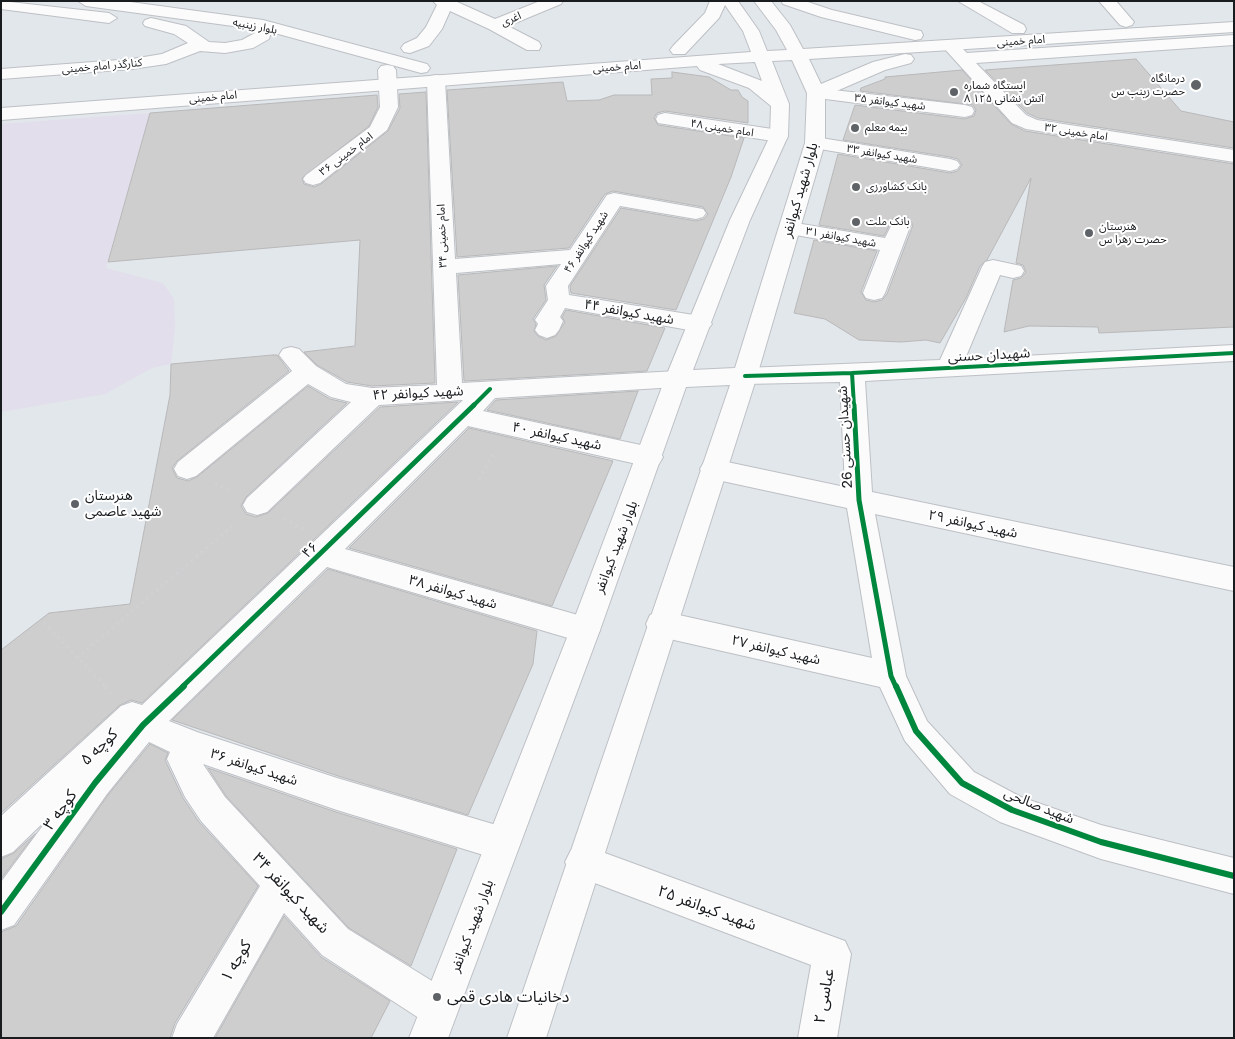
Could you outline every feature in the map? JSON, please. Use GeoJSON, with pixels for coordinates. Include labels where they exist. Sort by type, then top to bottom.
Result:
{"type":"FeatureCollection","features":[{"type":"Feature","properties":{"kind":"street","name":"بلوار زینبیه"},"geometry":{"type":"LineString","coordinates":[[86,1],[263,25],[429,74]]}},
{"type":"Feature","properties":{"kind":"street","name":"اغری"},"geometry":{"type":"LineString","coordinates":[[495,26],[555,1]]}},
{"type":"Feature","properties":{"kind":"street"},"geometry":{"type":"LineString","coordinates":[[718,1],[712,15],[684,56],[755,84],[780,104]]}},
{"type":"Feature","properties":{"kind":"street","name":"بلوار شهید کیوانفر"},"geometry":{"type":"LineString","coordinates":[[434,1023],[585,630],[677,379],[740,220],[779,136],[780,104],[751,31],[730,1]]}},
{"type":"Feature","properties":{"kind":"street","name":"بلوار شهید کیوانفر"},"geometry":{"type":"LineString","coordinates":[[526,1038],[744,376],[814,143],[816,93],[796,49],[762,1]]}},
{"type":"Feature","properties":{"kind":"street"},"geometry":{"type":"LineString","coordinates":[[789,1],[828,14],[915,35]]}},
{"type":"Feature","properties":{"kind":"street"},"geometry":{"type":"LineString","coordinates":[[966,1],[1018,29]]}},
{"type":"Feature","properties":{"kind":"street"},"geometry":{"type":"LineString","coordinates":[[1107,1],[1126,22]]}},
{"type":"Feature","properties":{"kind":"street"},"geometry":{"type":"LineString","coordinates":[[410,48],[423,42],[434,29],[445,2],[532,46]]}},
{"type":"Feature","properties":{"kind":"street"},"geometry":{"type":"LineString","coordinates":[[1,4],[163,24],[180,30],[199,45],[205,47],[226,48],[247,44],[263,35],[263,25]]}},
{"type":"Feature","properties":{"kind":"street","name":"امام خمینی"},"geometry":{"type":"LineString","coordinates":[[1,98],[387,77],[796,49],[915,35],[1234,14]]}},
{"type":"Feature","properties":{"kind":"street","name":"امام خمینی"},"geometry":{"type":"LineString","coordinates":[[956,53],[1234,28]]}},
{"type":"Feature","properties":{"kind":"street","name":"امام خمینی"},"geometry":{"type":"LineString","coordinates":[[796,49],[956,53],[1234,40]]}},
{"type":"Feature","properties":{"kind":"street","name":"کنارگذر امام خمینی"},"geometry":{"type":"LineString","coordinates":[[1,74],[132,64],[166,59],[199,45]]}},
{"type":"Feature","properties":{"kind":"street"},"geometry":{"type":"LineString","coordinates":[[816,93],[879,66],[956,53]]}},
{"type":"Feature","properties":{"kind":"street","name":"امام خمینی ۳۲"},"geometry":{"type":"LineString","coordinates":[[956,53],[1019,119],[1033,125],[1234,156]]}},
{"type":"Feature","properties":{"kind":"street","name":"امام خمینی ۳۴"},"geometry":{"type":"LineString","coordinates":[[429,74],[443,267],[457,404]]}},
{"type":"Feature","properties":{"kind":"street","name":"امام خمینی"},"geometry":{"type":"LineString","coordinates":[[1,114],[387,77]]}},
{"type":"Feature","properties":{"kind":"street","name":"امام خمینی ۳۶"},"geometry":{"type":"LineString","coordinates":[[313,178],[378,130],[389,106],[387,77]]}},
{"type":"Feature","properties":{"kind":"street","name":"شهید کیوانفر ۳۵"},"geometry":{"type":"LineString","coordinates":[[816,93],[965,111]]}},
{"type":"Feature","properties":{"kind":"street","name":"امام خمینی ۴۸"},"geometry":{"type":"LineString","coordinates":[[665,119],[779,136]]}},
{"type":"Feature","properties":{"kind":"street","name":"شهید کیوانفر ۳۳"},"geometry":{"type":"LineString","coordinates":[[814,143],[950,165]]}},
{"type":"Feature","properties":{"kind":"street","name":"شهید کیوانفر ۴۶"},"geometry":{"type":"LineString","coordinates":[[547,330],[551,321],[547,320],[559,300],[557,286],[614,199],[696,213]]}},
{"type":"Feature","properties":{"kind":"street","name":"شهید کیوانفر ۳۱"},"geometry":{"type":"LineString","coordinates":[[874,293],[901,224]]}},
{"type":"Feature","properties":{"kind":"street","name":"شهید کیوانفر ۳۱"},"geometry":{"type":"LineString","coordinates":[[790,228],[892,246]]}},
{"type":"Feature","properties":{"kind":"street"},"geometry":{"type":"LineString","coordinates":[[443,267],[576,256]]}},
{"type":"Feature","properties":{"kind":"street"},"geometry":{"type":"LineString","coordinates":[[949,368],[993,267],[1013,271]]}},
{"type":"Feature","properties":{"kind":"street","name":"شهید کیوانفر ۴۴"},"geometry":{"type":"LineString","coordinates":[[559,300],[700,324]]}},
{"type":"Feature","properties":{"kind":"street","name":"شهیدان حسنی"},"geometry":{"type":"LineString","coordinates":[[677,379],[852,373],[1234,352]]}},
{"type":"Feature","properties":{"kind":"street","name":"شهید کیوانفر ۴۲"},"geometry":{"type":"LineString","coordinates":[[187,469],[299,364],[340,391],[372,397],[457,404]]}},
{"type":"Feature","properties":{"kind":"street","name":"شهیدان حسنی 26"},"geometry":{"type":"LineString","coordinates":[[852,373],[859,500]]}},
{"type":"Feature","properties":{"kind":"street","name":"۴۶"},"geometry":{"type":"LineString","coordinates":[[138,720],[322,554],[457,404],[490,389],[677,379]]}},
{"type":"Feature","properties":{"kind":"street"},"geometry":{"type":"LineString","coordinates":[[257,505],[372,397]]}},
{"type":"Feature","properties":{"kind":"street","name":"شهید کیوانفر ۴۰"},"geometry":{"type":"LineString","coordinates":[[457,404],[650,457]]}},
{"type":"Feature","properties":{"kind":"street","name":"شهید کیوانفر ۲۹"},"geometry":{"type":"LineString","coordinates":[[713,469],[1234,578]]}},
{"type":"Feature","properties":{"kind":"street","name":"شهید صالحی"},"geometry":{"type":"LineString","coordinates":[[859,500],[891,676],[916,731],[962,783],[1012,810],[1101,842],[1234,876]]}},
{"type":"Feature","properties":{"kind":"street","name":"شهید کیوانفر ۳۸"},"geometry":{"type":"LineString","coordinates":[[322,554],[585,630]]}},
{"type":"Feature","properties":{"kind":"street","name":"شهید کیوانفر ۲۷"},"geometry":{"type":"LineString","coordinates":[[661,624],[891,676]]}},
{"type":"Feature","properties":{"kind":"street","name":"شهید کیوانفر ۳۶"},"geometry":{"type":"LineString","coordinates":[[138,720],[193,746],[336,794],[504,844]]}},
{"type":"Feature","properties":{"kind":"street","name":"کوچه ۳"},"geometry":{"type":"LineString","coordinates":[[1,912],[87,775],[138,720]]}},
{"type":"Feature","properties":{"kind":"street","name":"شهید کیوانفر ۳۴"},"geometry":{"type":"LineString","coordinates":[[193,746],[183,759],[197,786],[213,809],[335,942],[434,1023]]}},
{"type":"Feature","properties":{"kind":"street","name":"کوچه ۵"},"geometry":{"type":"LineString","coordinates":[[1,840],[87,775]]}},
{"type":"Feature","properties":{"kind":"street","name":"شهید کیوانفر ۲۵"},"geometry":{"type":"LineString","coordinates":[[583,862],[832,954]]}},
{"type":"Feature","properties":{"kind":"street","name":"کوچه ۱"},"geometry":{"type":"LineString","coordinates":[[191,1038],[281,884]]}},
{"type":"Feature","properties":{"kind":"street","name":"عباسی ۲"},"geometry":{"type":"LineString","coordinates":[[817,1038],[832,954]]}},
{"type":"Feature","properties":{"kind":"path"},"geometry":{"type":"LineString","coordinates":[[77,658],[257,505]]}},
{"type":"Feature","properties":{"kind":"path"},"geometry":{"type":"LineString","coordinates":[[44,623],[138,720]]}},
{"type":"Feature","properties":{"kind":"shaded area"},"geometry":{"type":"Polygon","coordinates":[[[150,113],[106,268],[163,283],[174,299],[175,327],[171,364],[152,368],[105,394],[1,412],[1,124],[150,113]]]}},
{"type":"Feature","properties":{"kind":"building"},"geometry":{"type":"Polygon","coordinates":[[[1136,59],[1181,111],[1234,122],[1234,148],[1038,118],[1027,113],[985,70],[1136,59]]]}},
{"type":"Feature","properties":{"kind":"building"},"geometry":{"type":"Polygon","coordinates":[[[962,70],[1011,124],[1025,131],[1234,164],[1234,327],[1099,333],[1098,327],[1029,326],[1004,332],[1013,280],[1021,278],[1026,272],[1023,265],[1016,263],[1031,178],[987,260],[980,266],[966,298],[940,343],[926,340],[901,342],[859,340],[825,319],[794,313],[814,240],[877,251],[861,292],[866,300],[874,302],[882,300],[887,294],[913,225],[909,218],[902,216],[893,218],[884,236],[819,225],[838,154],[950,173],[958,171],[962,165],[958,159],[950,157],[843,140],[855,105],[965,119],[974,116],[976,110],[973,105],[860,91],[861,88],[885,79],[885,77],[962,70]]]}},
{"type":"Feature","properties":{"kind":"building"},"geometry":{"type":"Polygon","coordinates":[[[672,72],[709,77],[731,90],[738,90],[742,97],[748,101],[748,123],[665,111],[657,113],[654,118],[658,125],[744,138],[731,177],[676,310],[571,293],[570,286],[621,208],[696,221],[704,219],[708,214],[703,207],[613,191],[605,194],[569,248],[457,257],[447,90],[563,82],[567,101],[599,100],[614,95],[652,95],[651,79],[672,78],[672,72]]]}},
{"type":"Feature","properties":{"kind":"building"},"geometry":{"type":"Polygon","coordinates":[[[426,92],[435,383],[372,386],[347,382],[317,365],[304,352],[355,346],[360,240],[108,262],[150,113],[377,95],[378,107],[369,126],[302,178],[304,184],[314,187],[321,184],[388,131],[400,108],[399,94],[426,92]]]}},
{"type":"Feature","properties":{"kind":"building"},"geometry":{"type":"Polygon","coordinates":[[[557,266],[544,285],[546,300],[533,319],[536,324],[534,331],[538,336],[546,340],[556,336],[565,322],[562,317],[566,310],[665,328],[647,371],[464,381],[458,275],[557,266]]]}},
{"type":"Feature","properties":{"kind":"building"},"geometry":{"type":"Polygon","coordinates":[[[277,355],[289,371],[177,461],[172,468],[177,478],[188,481],[197,477],[308,386],[330,399],[347,403],[246,497],[241,506],[246,514],[256,517],[268,513],[380,407],[458,402],[142,703],[131,700],[120,705],[1,813],[1,650],[49,613],[130,604],[170,395],[171,364],[277,355]]]}},
{"type":"Feature","properties":{"kind":"building"},"geometry":{"type":"Polygon","coordinates":[[[638,391],[620,439],[487,410],[496,400],[638,391]]]}},
{"type":"Feature","properties":{"kind":"building"},"geometry":{"type":"Polygon","coordinates":[[[469,428],[613,461],[552,606],[349,548],[469,428]]]}},
{"type":"Feature","properties":{"kind":"building"},"geometry":{"type":"Polygon","coordinates":[[[328,569],[537,631],[533,664],[468,815],[338,776],[172,720],[328,569]]]}},
{"type":"Feature","properties":{"kind":"building"},"geometry":{"type":"Polygon","coordinates":[[[150,744],[168,753],[165,760],[183,798],[199,822],[258,886],[175,1023],[170,1038],[1,1038],[1,932],[16,926],[108,795],[150,744]]]}},
{"type":"Feature","properties":{"kind":"building"},"geometry":{"type":"Polygon","coordinates":[[[208,768],[336,812],[457,849],[411,966],[349,928],[226,796],[208,768]]]}},
{"type":"Feature","properties":{"kind":"building"},"geometry":{"type":"Polygon","coordinates":[[[35,834],[1,879],[1,859],[14,853],[35,834]]]}},
{"type":"Feature","properties":{"kind":"building"},"geometry":{"type":"Polygon","coordinates":[[[284,916],[321,957],[390,1001],[371,1038],[215,1038],[284,916]]]}},
{"type":"Feature","properties":{"kind":"cycle path"},"geometry":{"type":"LineString","coordinates":[[745,376],[852,373],[1234,353]]}},
{"type":"Feature","properties":{"kind":"cycle path"},"geometry":{"type":"LineString","coordinates":[[852,373],[859,500],[891,676],[916,731],[962,783],[1012,810],[1101,842],[1234,876]]}},
{"type":"Feature","properties":{"kind":"cycle path"},"geometry":{"type":"LineString","coordinates":[[1,912],[95,783],[143,725],[322,554],[490,389]]}},
{"type":"Feature","properties":{"kind":"place","name":"درمانگاه حضرت زینب س"},"geometry":{"type":"Point","coordinates":[1196,85]}},
{"type":"Feature","properties":{"kind":"place","name":"ایستگاه شماره ۸ آتش نشانی ۱۲۵"},"geometry":{"type":"Point","coordinates":[954,92]}},
{"type":"Feature","properties":{"kind":"place","name":"بیمه معلم"},"geometry":{"type":"Point","coordinates":[855,128]}},
{"type":"Feature","properties":{"kind":"place","name":"بانک کشاورزی"},"geometry":{"type":"Point","coordinates":[856,187]}},
{"type":"Feature","properties":{"kind":"place","name":"بانک ملت"},"geometry":{"type":"Point","coordinates":[856,222]}},
{"type":"Feature","properties":{"kind":"place","name":"هنرستان حضرت زهرا س"},"geometry":{"type":"Point","coordinates":[1089,233]}},
{"type":"Feature","properties":{"kind":"place","name":"هنرستان شهید عاصمی"},"geometry":{"type":"Point","coordinates":[75,504]}},
{"type":"Feature","properties":{"kind":"place","name":"دخانیات هادی قمی"},"geometry":{"type":"Point","coordinates":[437,997]}}]}
